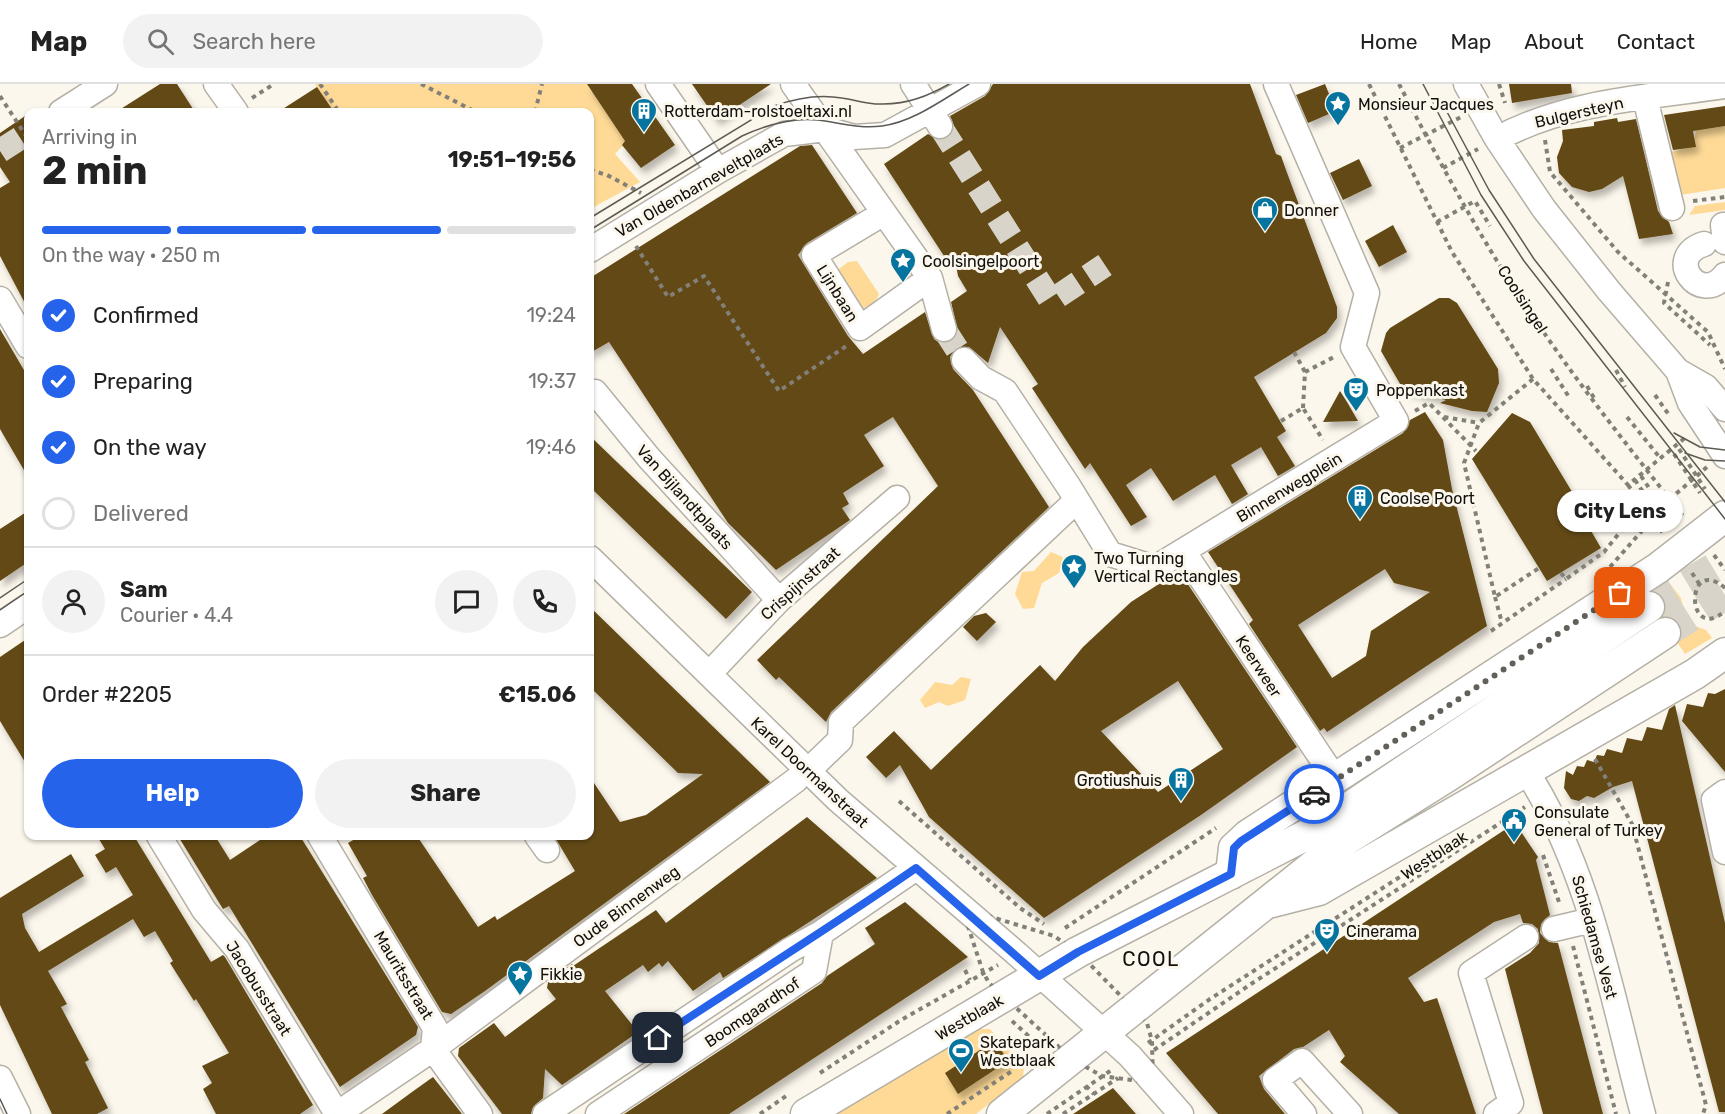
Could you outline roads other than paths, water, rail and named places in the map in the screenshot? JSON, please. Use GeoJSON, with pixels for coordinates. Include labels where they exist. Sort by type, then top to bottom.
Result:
{"type":"FeatureCollection","features":[{"type":"Feature","properties":{"kind":"main road"},"geometry":{"type":"LineString","coordinates":[[1231,874],[1234,848],[1241,841],[1658,568],[1725,516]]}},
{"type":"Feature","properties":{"kind":"main road","name":"Westblaak"},"geometry":{"type":"LineString","coordinates":[[800,1102],[1039,976],[1066,944],[1231,874],[1314,831],[1649,608]]}},
{"type":"Feature","properties":{"kind":"main road","name":"Westblaak"},"geometry":{"type":"LineString","coordinates":[[1002,1114],[1053,1058],[1103,1034],[1262,904],[1344,841],[1449,776],[1665,633]]}},
{"type":"Feature","properties":{"kind":"main road","name":"Westblaak"},"geometry":{"type":"LineString","coordinates":[[1262,904],[1319,890],[1525,769],[1695,674],[1725,653]]}},
{"type":"Feature","properties":{"kind":"street"},"geometry":{"type":"LineString","coordinates":[[67,108],[105,84]]}},
{"type":"Feature","properties":{"kind":"street"},"geometry":{"type":"LineString","coordinates":[[216,84],[233,108]]}},
{"type":"Feature","properties":{"kind":"street"},"geometry":{"type":"LineString","coordinates":[[658,84],[718,171]]}},
{"type":"Feature","properties":{"kind":"street"},"geometry":{"type":"LineString","coordinates":[[793,84],[930,278],[944,329]]}},
{"type":"Feature","properties":{"kind":"street"},"geometry":{"type":"LineString","coordinates":[[912,84],[935,119]]}},
{"type":"Feature","properties":{"kind":"street","name":"Van Oldenbarneveltplaats"},"geometry":{"type":"LineString","coordinates":[[594,247],[718,171],[784,134],[826,129],[854,137],[869,138],[935,119],[978,84]]}},
{"type":"Feature","properties":{"kind":"street","name":"Binnenwegplein"},"geometry":{"type":"LineString","coordinates":[[1076,497],[1110,554],[1155,568],[1396,421],[1353,347],[1367,293],[1276,84]]}},
{"type":"Feature","properties":{"kind":"street"},"geometry":{"type":"LineString","coordinates":[[1466,84],[1497,140],[1544,208],[1609,291],[1678,371],[1706,387],[1725,409]]}},
{"type":"Feature","properties":{"kind":"street","name":"Bulgersteyn"},"geometry":{"type":"LineString","coordinates":[[1497,140],[1537,119],[1645,98],[1725,86]]}},
{"type":"Feature","properties":{"kind":"street"},"geometry":{"type":"LineString","coordinates":[[1645,98],[1681,204]]}},
{"type":"Feature","properties":{"kind":"street","name":"Lijnbaan"},"geometry":{"type":"LineString","coordinates":[[884,213],[814,255],[860,328],[930,278]]}},
{"type":"Feature","properties":{"kind":"street"},"geometry":{"type":"LineString","coordinates":[[1725,225],[1715,243],[1695,247],[1687,258],[1686,272],[1695,283],[1708,286],[1715,285],[1725,275]]}},
{"type":"Feature","properties":{"kind":"street"},"geometry":{"type":"LineString","coordinates":[[0,300],[24,339]]}},
{"type":"Feature","properties":{"kind":"street"},"geometry":{"type":"LineString","coordinates":[[815,764],[840,740],[841,722],[1076,497],[1005,391],[981,378],[964,360]]}},
{"type":"Feature","properties":{"kind":"street"},"geometry":{"type":"LineString","coordinates":[[1678,371],[1690,404],[1724,455]]}},
{"type":"Feature","properties":{"kind":"street","name":"Van Bijlandtplaats"},"geometry":{"type":"LineString","coordinates":[[594,392],[649,458],[779,600]]}},
{"type":"Feature","properties":{"kind":"street","name":"Crispijnstraat"},"geometry":{"type":"LineString","coordinates":[[709,674],[779,600],[897,498]]}},
{"type":"Feature","properties":{"kind":"street","name":"Keerweer"},"geometry":{"type":"LineString","coordinates":[[1183,551],[1336,780]]}},
{"type":"Feature","properties":{"kind":"street","name":"Karel Doormanstraat"},"geometry":{"type":"LineString","coordinates":[[594,562],[786,751],[916,868],[1103,1034],[1150,1059],[1180,1114]]}},
{"type":"Feature","properties":{"kind":"street"},"geometry":{"type":"LineString","coordinates":[[0,625],[24,609]]}},
{"type":"Feature","properties":{"kind":"street","name":"Schiedamse Vest"},"geometry":{"type":"LineString","coordinates":[[1525,769],[1539,787],[1579,879],[1643,1114]]}},
{"type":"Feature","properties":{"kind":"street","name":"Oude Binnenweg"},"geometry":{"type":"LineString","coordinates":[[337,1114],[433,1049],[796,780]]}},
{"type":"Feature","properties":{"kind":"street"},"geometry":{"type":"LineString","coordinates":[[1725,792],[1714,800],[1725,852]]}},
{"type":"Feature","properties":{"kind":"street","name":"Jacobusstraat"},"geometry":{"type":"LineString","coordinates":[[161,840],[204,910],[237,949],[337,1114]]}},
{"type":"Feature","properties":{"kind":"street","name":"Mauritsstraat"},"geometry":{"type":"LineString","coordinates":[[322,840],[435,1028],[433,1049]]}},
{"type":"Feature","properties":{"kind":"street","name":"Boomgaardhof"},"geometry":{"type":"LineString","coordinates":[[545,1114],[916,868]]}},
{"type":"Feature","properties":{"kind":"street"},"geometry":{"type":"LineString","coordinates":[[1561,928],[1592,920]]}},
{"type":"Feature","properties":{"kind":"street"},"geometry":{"type":"LineString","coordinates":[[745,999],[810,956],[821,933]]}},
{"type":"Feature","properties":{"kind":"street","name":"Boomgaardhof"},"geometry":{"type":"LineString","coordinates":[[598,1114],[814,971],[821,933]]}},
{"type":"Feature","properties":{"kind":"street"},"geometry":{"type":"LineString","coordinates":[[1496,1114],[1511,1103],[1471,973],[1526,937]]}},
{"type":"Feature","properties":{"kind":"street"},"geometry":{"type":"LineString","coordinates":[[433,1049],[480,1114]]}},
{"type":"Feature","properties":{"kind":"street"},"geometry":{"type":"LineString","coordinates":[[1304,1114],[1275,1080],[1302,1061],[1350,1114]]}},
{"type":"Feature","properties":{"kind":"street"},"geometry":{"type":"LineString","coordinates":[[0,1078],[18,1114]]}},
{"type":"Feature","properties":{"kind":"tunnel"},"geometry":{"type":"LineString","coordinates":[[940,126],[1051,301],[1105,265]]}},
{"type":"Feature","properties":{"kind":"tunnel"},"geometry":{"type":"LineString","coordinates":[[0,151],[24,136]]}},
{"type":"Feature","properties":{"kind":"tunnel"},"geometry":{"type":"LineString","coordinates":[[944,329],[964,360]]}},
{"type":"Feature","properties":{"kind":"tunnel"},"geometry":{"type":"LineString","coordinates":[[1649,607],[1725,561]]}},
{"type":"Feature","properties":{"kind":"tunnel"},"geometry":{"type":"LineString","coordinates":[[1665,633],[1725,595]]}},
{"type":"Feature","properties":{"kind":"tram line"},"geometry":{"type":"LineString","coordinates":[[594,216],[774,106],[816,97],[833,97],[873,104],[901,103],[925,96],[949,84]]}},
{"type":"Feature","properties":{"kind":"tram line"},"geometry":{"type":"LineString","coordinates":[[594,228],[742,136],[760,128],[808,119],[866,127],[894,124],[927,110],[969,84]]}},
{"type":"Feature","properties":{"kind":"tram line"},"geometry":{"type":"LineString","coordinates":[[1423,84],[1481,195],[1524,261],[1725,519]]}},
{"type":"Feature","properties":{"kind":"tram line"},"geometry":{"type":"LineString","coordinates":[[1439,97],[1489,190],[1534,259],[1725,502]]}},
{"type":"Feature","properties":{"kind":"tram line"},"geometry":{"type":"LineString","coordinates":[[1674,433],[1700,447],[1725,450]]}},
{"type":"Feature","properties":{"kind":"tram line"},"geometry":{"type":"LineString","coordinates":[[1685,453],[1705,460],[1725,461]]}},
{"type":"Feature","properties":{"kind":"tram line"},"geometry":{"type":"LineString","coordinates":[[0,598],[24,582]]}},
{"type":"Feature","properties":{"kind":"tram line"},"geometry":{"type":"LineString","coordinates":[[0,610],[24,594]]}},
{"type":"Feature","properties":{"kind":"tram line"},"geometry":{"type":"LineString","coordinates":[[0,1099],[7,1114]]}},
{"type":"Feature","properties":{"kind":"place","name":"Monsieur Jacques"},"geometry":{"type":"Point","coordinates":[1338,127]}},
{"type":"Feature","properties":{"kind":"place","name":"Rotterdam-rolstoeltaxi.nl"},"geometry":{"type":"Point","coordinates":[644,134]}},
{"type":"Feature","properties":{"kind":"place","name":"Donner"},"geometry":{"type":"Point","coordinates":[1265,233]}},
{"type":"Feature","properties":{"kind":"place","name":"Coolsingelpoort"},"geometry":{"type":"Point","coordinates":[903,284]}},
{"type":"Feature","properties":{"kind":"place","name":"Poppenkast"},"geometry":{"type":"Point","coordinates":[1356,413]}},
{"type":"Feature","properties":{"kind":"place","name":"Coolse Poort"},"geometry":{"type":"Point","coordinates":[1360,521]}},
{"type":"Feature","properties":{"kind":"place","name":"Two Turning Vertical Rectangles"},"geometry":{"type":"Point","coordinates":[1074,590]}},
{"type":"Feature","properties":{"kind":"place","name":"City Lens"},"geometry":{"type":"Point","coordinates":[1620,593]}},
{"type":"Feature","properties":{"kind":"place","name":"Grotiushuis"},"geometry":{"type":"Point","coordinates":[1181,803]}},
{"type":"Feature","properties":{"kind":"place","name":"Consulate General of Turkey"},"geometry":{"type":"Point","coordinates":[1514,844]}},
{"type":"Feature","properties":{"kind":"place","name":"Cinerama"},"geometry":{"type":"Point","coordinates":[1327,954]}},
{"type":"Feature","properties":{"kind":"place","name":"Fikkie"},"geometry":{"type":"Point","coordinates":[520,997]}},
{"type":"Feature","properties":{"kind":"place","name":"Skatepark Westblaak"},"geometry":{"type":"Point","coordinates":[961,1074]}},
{"type":"Feature","properties":{"kind":"district","name":"COOL"},"geometry":{"type":"Point","coordinates":[1151,959]}}]}
